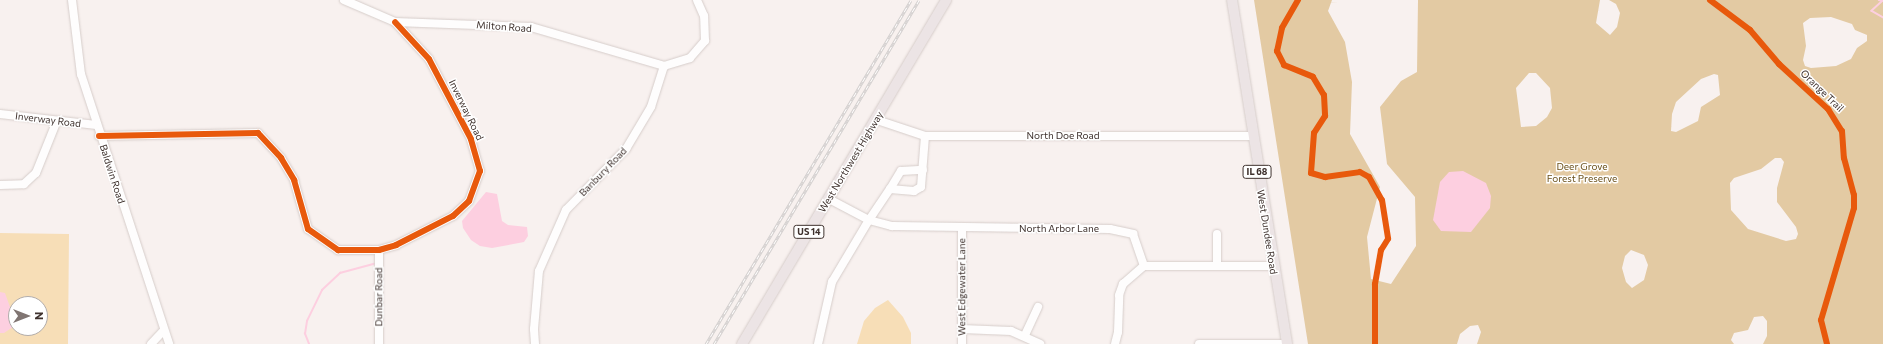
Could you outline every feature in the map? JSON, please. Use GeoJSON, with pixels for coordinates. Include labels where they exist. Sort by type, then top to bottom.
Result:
{"type":"FeatureCollection","features":[{"type":"Feature","properties":{"kind":"main road","name":"West Northwest Highway"},"geometry":{"type":"LineString","coordinates":[[742,344],[877,120],[946,0]]}},
{"type":"Feature","properties":{"kind":"main road","name":"West Dundee Road"},"geometry":{"type":"LineString","coordinates":[[1232,0],[1251,136],[1272,266],[1287,344]]}},
{"type":"Feature","properties":{"kind":"street","name":"Baldwin Road"},"geometry":{"type":"LineString","coordinates":[[72,0],[80,74],[99,136],[169,344]]}},
{"type":"Feature","properties":{"kind":"street","name":"Milton Road"},"geometry":{"type":"LineString","coordinates":[[344,0],[395,22],[531,27],[664,66]]}},
{"type":"Feature","properties":{"kind":"street"},"geometry":{"type":"LineString","coordinates":[[664,66],[690,58],[705,42],[704,16],[697,0]]}},
{"type":"Feature","properties":{"kind":"street","name":"Inverway Road"},"geometry":{"type":"LineString","coordinates":[[99,136],[258,133],[281,158],[294,180],[308,229],[338,250],[379,250],[410,239],[453,216],[469,201],[480,171],[471,139],[429,59],[395,22]]}},
{"type":"Feature","properties":{"kind":"street","name":"Banbury Road"},"geometry":{"type":"LineString","coordinates":[[535,344],[539,271],[566,210],[626,149],[651,107],[664,66]]}},
{"type":"Feature","properties":{"kind":"street","name":"Inverway Road"},"geometry":{"type":"LineString","coordinates":[[0,114],[56,123],[96,125]]}},
{"type":"Feature","properties":{"kind":"street","name":"North Doe Road"},"geometry":{"type":"LineString","coordinates":[[877,120],[925,136],[1251,136]]}},
{"type":"Feature","properties":{"kind":"street"},"geometry":{"type":"LineString","coordinates":[[0,186],[24,184],[36,173],[56,123]]}},
{"type":"Feature","properties":{"kind":"street"},"geometry":{"type":"LineString","coordinates":[[890,188],[914,192],[921,187],[925,136]]}},
{"type":"Feature","properties":{"kind":"street"},"geometry":{"type":"LineString","coordinates":[[818,344],[832,282],[869,220],[901,171],[923,170]]}},
{"type":"Feature","properties":{"kind":"street","name":"North Arbor Lane"},"geometry":{"type":"LineString","coordinates":[[829,199],[869,220],[892,226],[962,229],[1120,231],[1133,234],[1144,266]]}},
{"type":"Feature","properties":{"kind":"street","name":"West Edgewater Lane"},"geometry":{"type":"LineString","coordinates":[[962,229],[962,344]]}},
{"type":"Feature","properties":{"kind":"street"},"geometry":{"type":"LineString","coordinates":[[1216,265],[1217,234]]}},
{"type":"Feature","properties":{"kind":"street","name":"Dunbar Road"},"geometry":{"type":"LineString","coordinates":[[379,250],[379,344]]}},
{"type":"Feature","properties":{"kind":"street"},"geometry":{"type":"LineString","coordinates":[[1115,344],[1118,332],[1119,295],[1124,284],[1144,266],[1272,266]]}},
{"type":"Feature","properties":{"kind":"street"},"geometry":{"type":"LineString","coordinates":[[1025,335],[1038,307]]}},
{"type":"Feature","properties":{"kind":"street"},"geometry":{"type":"LineString","coordinates":[[962,329],[994,329],[1025,335],[1040,344]]}},
{"type":"Feature","properties":{"kind":"street"},"geometry":{"type":"LineString","coordinates":[[151,344],[164,330]]}},
{"type":"Feature","properties":{"kind":"street"},"geometry":{"type":"LineString","coordinates":[[1199,344],[1283,344]]}},
{"type":"Feature","properties":{"kind":"shaded area"},"geometry":{"type":"Polygon","coordinates":[[[1463,171],[1486,183],[1491,196],[1490,208],[1471,232],[1441,231],[1433,220],[1440,182],[1449,172],[1463,171]]]}},
{"type":"Feature","properties":{"kind":"shaded area"},"geometry":{"type":"Polygon","coordinates":[[[486,192],[497,194],[502,221],[508,225],[527,227],[528,236],[524,242],[492,248],[480,246],[471,240],[463,228],[462,221],[486,192]]]}},
{"type":"Feature","properties":{"kind":"shaded area"},"geometry":{"type":"Polygon","coordinates":[[[0,233],[69,234],[68,344],[0,344],[0,233]]]}},
{"type":"Feature","properties":{"kind":"shaded area"},"geometry":{"type":"Polygon","coordinates":[[[0,292],[5,293],[8,301],[8,330],[4,333],[0,333],[0,292]]]}},
{"type":"Feature","properties":{"kind":"shaded area"},"geometry":{"type":"Polygon","coordinates":[[[888,300],[903,317],[911,333],[911,344],[857,344],[864,321],[875,308],[888,300]]]}},
{"type":"Feature","properties":{"kind":"green space","name":"Deer Grove Forest Preserve"},"geometry":{"type":"Polygon","coordinates":[[[1254,0],[1332,0],[1328,11],[1345,42],[1352,82],[1350,134],[1380,187],[1367,237],[1371,279],[1391,284],[1416,246],[1415,197],[1387,164],[1380,107],[1401,81],[1417,72],[1418,0],[1600,0],[1596,23],[1610,35],[1617,27],[1620,13],[1616,4],[1609,0],[1883,0],[1883,344],[1763,344],[1767,336],[1767,321],[1763,316],[1754,317],[1748,330],[1734,333],[1731,340],[1734,344],[1477,344],[1481,332],[1478,325],[1470,326],[1460,334],[1457,344],[1308,344],[1254,0]],[[1831,17],[1810,18],[1803,23],[1806,46],[1803,60],[1805,66],[1811,68],[1836,66],[1851,59],[1857,48],[1867,41],[1867,35],[1855,30],[1852,24],[1831,17]],[[1529,73],[1516,88],[1521,127],[1536,126],[1547,117],[1552,108],[1550,88],[1536,73],[1529,73]],[[1714,74],[1701,79],[1676,102],[1672,114],[1671,131],[1676,132],[1698,121],[1701,107],[1720,95],[1718,75],[1714,74]],[[1775,158],[1761,169],[1734,178],[1730,183],[1731,210],[1748,229],[1786,241],[1796,239],[1798,234],[1796,227],[1777,202],[1777,188],[1784,162],[1781,158],[1775,158]],[[1631,250],[1625,256],[1622,268],[1626,282],[1632,288],[1644,280],[1648,265],[1644,255],[1631,250]]]}},
{"type":"Feature","properties":{"kind":"waterway"},"geometry":{"type":"LineString","coordinates":[[1879,0],[1883,1],[1872,11],[1883,17]]}},
{"type":"Feature","properties":{"kind":"waterway"},"geometry":{"type":"LineString","coordinates":[[309,344],[305,334],[307,321],[322,290],[340,273],[374,264]]}},
{"type":"Feature","properties":{"kind":"railway"},"geometry":{"type":"LineString","coordinates":[[706,344],[911,0]]}},
{"type":"Feature","properties":{"kind":"railway"},"geometry":{"type":"LineString","coordinates":[[714,344],[919,0]]}},
{"type":"Feature","properties":{"kind":"cycle path"},"geometry":{"type":"LineString","coordinates":[[1298,0],[1282,28],[1277,51],[1284,65],[1313,77],[1324,95],[1325,116],[1314,133],[1311,173],[1325,177],[1360,172],[1369,177],[1382,200],[1388,239],[1381,250],[1375,284],[1375,344]]}},
{"type":"Feature","properties":{"kind":"cycle path","name":"Orange Trail"},"geometry":{"type":"LineString","coordinates":[[1710,0],[1750,30],[1779,64],[1828,109],[1842,131],[1844,158],[1854,195],[1854,208],[1821,320],[1827,344]]}},
{"type":"Feature","properties":{"kind":"cycle path"},"geometry":{"type":"LineString","coordinates":[[99,136],[258,133],[281,158],[294,180],[308,229],[338,250],[379,250],[396,245],[453,216],[469,201],[480,171],[471,139],[429,59],[395,22]]}}]}
